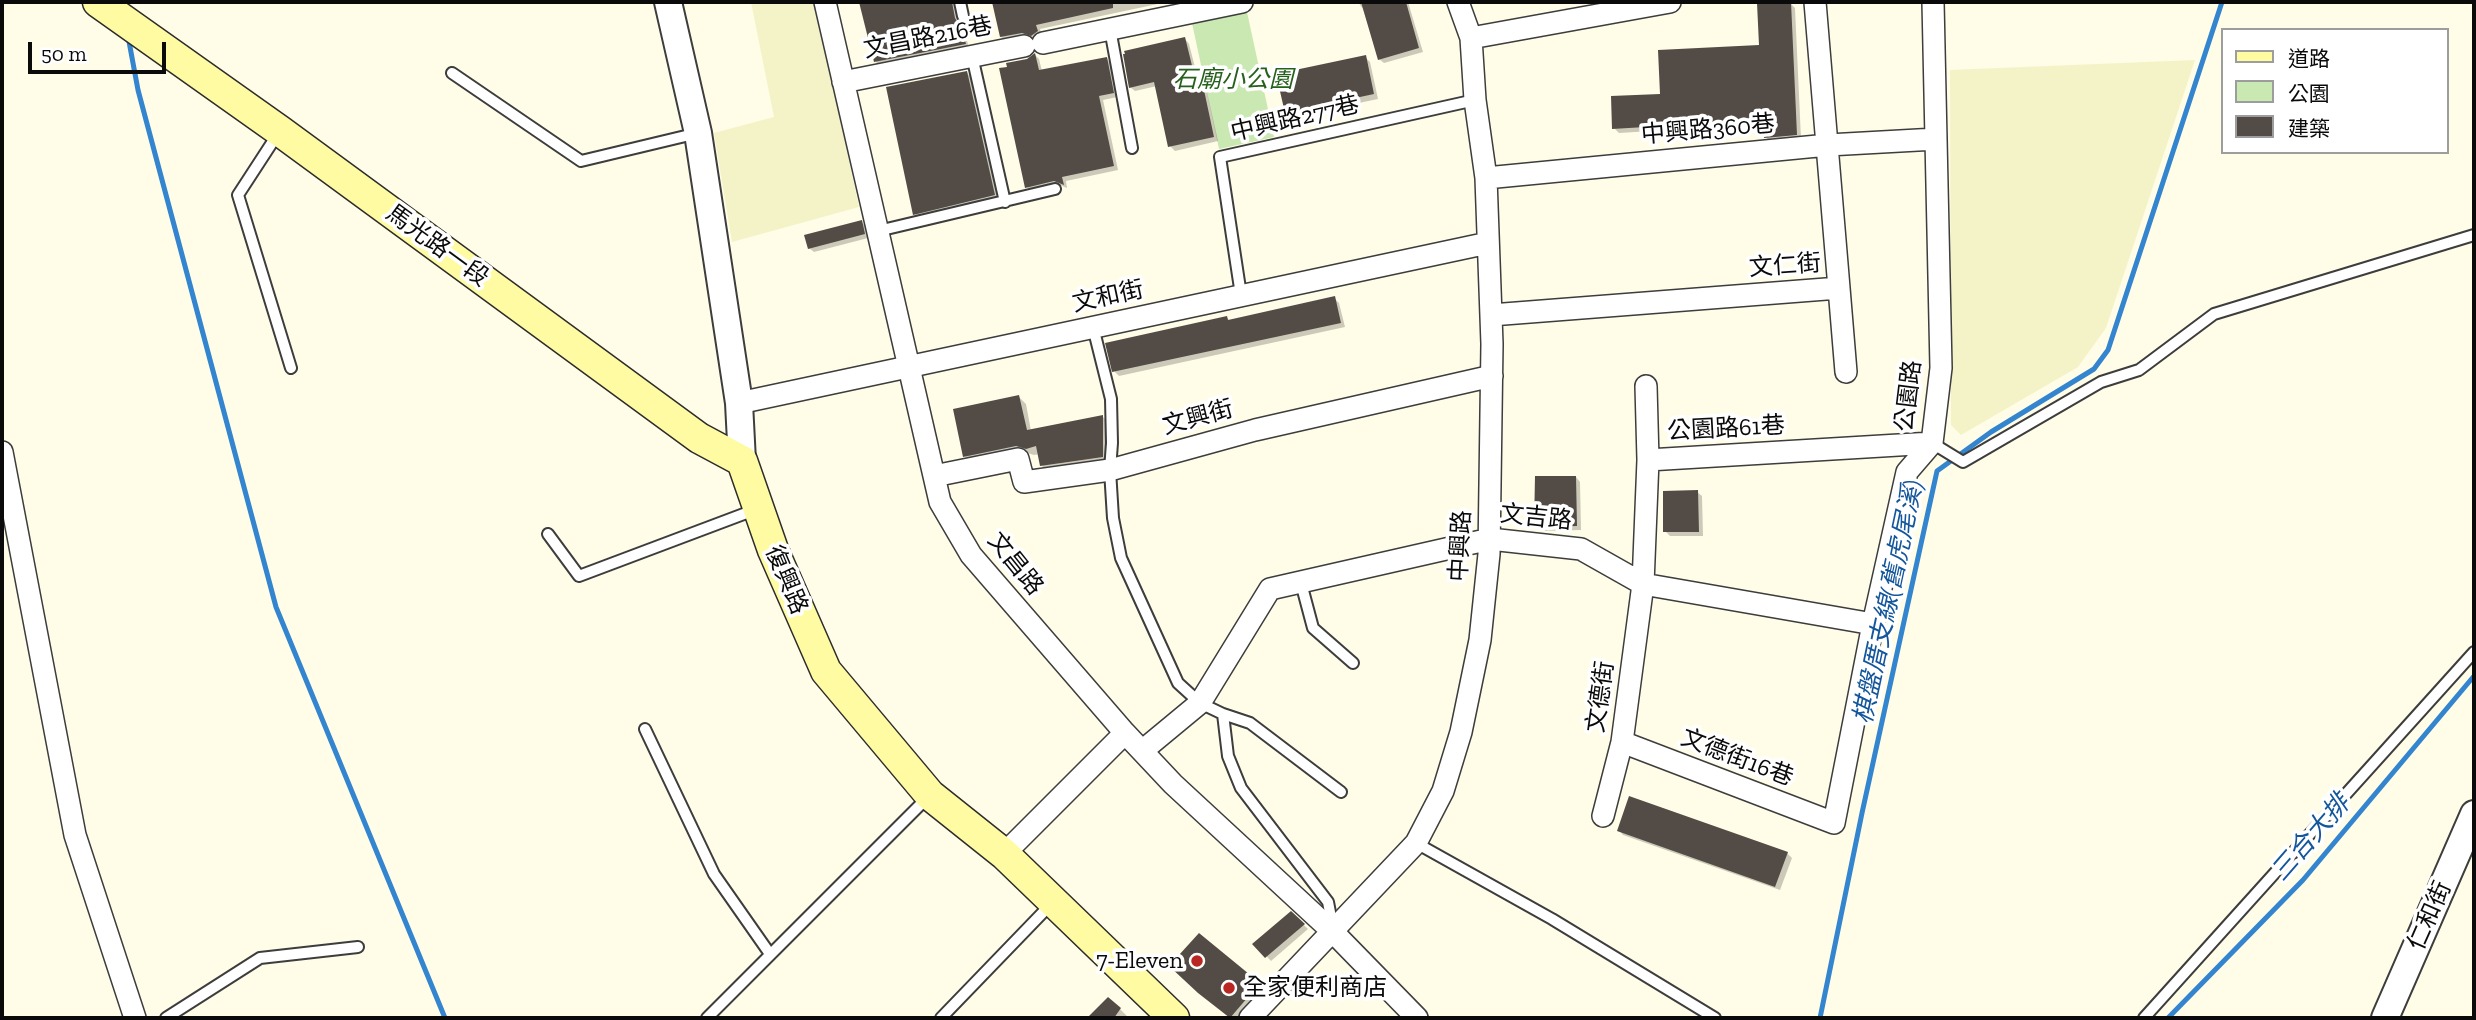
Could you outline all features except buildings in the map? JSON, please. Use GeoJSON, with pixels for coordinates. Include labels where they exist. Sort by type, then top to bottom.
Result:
{"type":"FeatureCollection","features":[{"type":"Feature","properties":{"kind":"main road","name":"馬光路一段"},"geometry":{"type":"LineString","coordinates":[[116,15],[280,131],[699,438],[742,461]]}},
{"type":"Feature","properties":{"kind":"main road","name":"復興路"},"geometry":{"type":"LineString","coordinates":[[742,461],[758,509],[826,671],[930,795],[1004,854],[1174,1018]]}},
{"type":"Feature","properties":{"kind":"street","name":"復興路"},"geometry":{"type":"LineString","coordinates":[[668,2],[698,133],[739,402],[742,461]]}},
{"type":"Feature","properties":{"kind":"street","name":"文昌路"},"geometry":{"type":"LineString","coordinates":[[825,2],[940,502],[971,555],[1125,733],[1173,784],[1333,932],[1418,1018]]}},
{"type":"Feature","properties":{"kind":"street","name":"文昌路216巷"},"geometry":{"type":"LineString","coordinates":[[844,82],[1242,2]]}},
{"type":"Feature","properties":{"kind":"street","name":"中興路"},"geometry":{"type":"LineString","coordinates":[[1250,1018],[1416,843],[1443,790],[1461,732],[1480,640],[1490,539],[1491,315],[1486,178],[1475,100],[1471,37],[1458,2]]}},
{"type":"Feature","properties":{"kind":"street"},"geometry":{"type":"LineString","coordinates":[[1471,37],[1670,2]]}},
{"type":"Feature","properties":{"kind":"street","name":"文仁街"},"geometry":{"type":"LineString","coordinates":[[1491,315],[1839,288],[1815,2]]}},
{"type":"Feature","properties":{"kind":"street","name":"公園路"},"geometry":{"type":"LineString","coordinates":[[1835,823],[1873,624],[1907,472],[1932,443],[1941,368],[1933,2]]}},
{"type":"Feature","properties":{"kind":"street","name":"中興路360巷"},"geometry":{"type":"LineString","coordinates":[[1486,178],[1828,145],[1936,139]]}},
{"type":"Feature","properties":{"kind":"street","name":"文和街"},"geometry":{"type":"LineString","coordinates":[[739,402],[1488,243]]}},
{"type":"Feature","properties":{"kind":"street"},"geometry":{"type":"LineString","coordinates":[[1839,288],[1846,372]]}},
{"type":"Feature","properties":{"kind":"street","name":"文興街"},"geometry":{"type":"LineString","coordinates":[[934,477],[1018,459],[1024,482],[1110,470],[1255,430],[1492,376]]}},
{"type":"Feature","properties":{"kind":"street"},"geometry":{"type":"LineString","coordinates":[[1646,386],[1648,460]]}},
{"type":"Feature","properties":{"kind":"street","name":"公園路61巷"},"geometry":{"type":"LineString","coordinates":[[1643,584],[1648,460],[1932,443]]}},
{"type":"Feature","properties":{"kind":"street"},"geometry":{"type":"LineString","coordinates":[[2,452],[75,835],[135,1018]]}},
{"type":"Feature","properties":{"kind":"street","name":"文吉路"},"geometry":{"type":"LineString","coordinates":[[1142,751],[1200,704],[1270,589],[1490,539],[1581,549],[1643,584],[1873,624]]}},
{"type":"Feature","properties":{"kind":"street","name":"文德街"},"geometry":{"type":"LineString","coordinates":[[1603,816],[1622,742],[1643,584]]}},
{"type":"Feature","properties":{"kind":"street"},"geometry":{"type":"LineString","coordinates":[[1004,854],[1125,733]]}},
{"type":"Feature","properties":{"kind":"street","name":"文德街16巷"},"geometry":{"type":"LineString","coordinates":[[1622,742],[1835,823]]}},
{"type":"Feature","properties":{"kind":"street","name":"仁和街"},"geometry":{"type":"LineString","coordinates":[[2385,1018],[2474,814]]}},
{"type":"Feature","properties":{"kind":"lane"},"geometry":{"type":"LineString","coordinates":[[960,2],[963,16]]}},
{"type":"Feature","properties":{"kind":"lane"},"geometry":{"type":"LineString","coordinates":[[1110,29],[1132,148]]}},
{"type":"Feature","properties":{"kind":"lane"},"geometry":{"type":"LineString","coordinates":[[972,56],[1005,202]]}},
{"type":"Feature","properties":{"kind":"lane"},"geometry":{"type":"LineString","coordinates":[[453,73],[581,161],[698,133]]}},
{"type":"Feature","properties":{"kind":"lane","name":"中興路277巷"},"geometry":{"type":"LineString","coordinates":[[1241,295],[1220,157],[1475,100]]}},
{"type":"Feature","properties":{"kind":"lane"},"geometry":{"type":"LineString","coordinates":[[280,131],[238,195],[291,368]]}},
{"type":"Feature","properties":{"kind":"lane"},"geometry":{"type":"LineString","coordinates":[[878,231],[1055,189]]}},
{"type":"Feature","properties":{"kind":"lane"},"geometry":{"type":"LineString","coordinates":[[1932,443],[1963,463],[2101,382],[2139,370],[2214,314],[2474,235]]}},
{"type":"Feature","properties":{"kind":"lane"},"geometry":{"type":"LineString","coordinates":[[1093,327],[1111,399],[1110,470],[1113,518],[1121,558],[1178,683],[1200,704],[1250,723],[1341,792]]}},
{"type":"Feature","properties":{"kind":"lane"},"geometry":{"type":"LineString","coordinates":[[548,534],[579,576],[758,509]]}},
{"type":"Feature","properties":{"kind":"lane"},"geometry":{"type":"LineString","coordinates":[[1301,583],[1313,628],[1353,663]]}},
{"type":"Feature","properties":{"kind":"lane"},"geometry":{"type":"LineString","coordinates":[[2144,1018],[2474,652]]}},
{"type":"Feature","properties":{"kind":"lane"},"geometry":{"type":"LineString","coordinates":[[1223,714],[1228,756],[1241,788],[1328,902],[1333,932]]}},
{"type":"Feature","properties":{"kind":"lane"},"geometry":{"type":"LineString","coordinates":[[645,729],[714,874],[770,954]]}},
{"type":"Feature","properties":{"kind":"lane"},"geometry":{"type":"LineString","coordinates":[[707,1018],[930,795]]}},
{"type":"Feature","properties":{"kind":"lane"},"geometry":{"type":"LineString","coordinates":[[1416,843],[1552,919],[1715,1018]]}},
{"type":"Feature","properties":{"kind":"lane"},"geometry":{"type":"LineString","coordinates":[[941,1018],[1054,902]]}},
{"type":"Feature","properties":{"kind":"lane"},"geometry":{"type":"LineString","coordinates":[[166,1018],[260,958],[358,947]]}},
{"type":"Feature","properties":{"kind":"green space"},"geometry":{"type":"Polygon","coordinates":[[[751,2],[815,2],[859,207],[732,242],[714,133],[774,117],[751,2]]]}},
{"type":"Feature","properties":{"kind":"green space","name":"石廟小公園"},"geometry":{"type":"Polygon","coordinates":[[[1247,12],[1274,137],[1219,149],[1192,23],[1247,12]]]}},
{"type":"Feature","properties":{"kind":"green space"},"geometry":{"type":"Polygon","coordinates":[[[2195,60],[2106,328],[2078,367],[1961,435],[1951,425],[1950,70],[2195,60]]]}},
{"type":"Feature","properties":{"kind":"waterway","name":"棋盤厝支線(舊虎尾溪)"},"geometry":{"type":"LineString","coordinates":[[1820,1018],[1937,471],[1991,432],[2094,369],[2108,350],[2222,2]]}},
{"type":"Feature","properties":{"kind":"waterway"},"geometry":{"type":"LineString","coordinates":[[128,36],[138,90],[276,607],[445,1018]]}},
{"type":"Feature","properties":{"kind":"waterway","name":"三合大排"},"geometry":{"type":"LineString","coordinates":[[2168,1018],[2303,880],[2474,676]]}},
{"type":"Feature","properties":{"kind":"place","name":"7-Eleven"},"geometry":{"type":"Point","coordinates":[1197,961]}},
{"type":"Feature","properties":{"kind":"place","name":"全家便利商店"},"geometry":{"type":"Point","coordinates":[1229,988]}}]}
